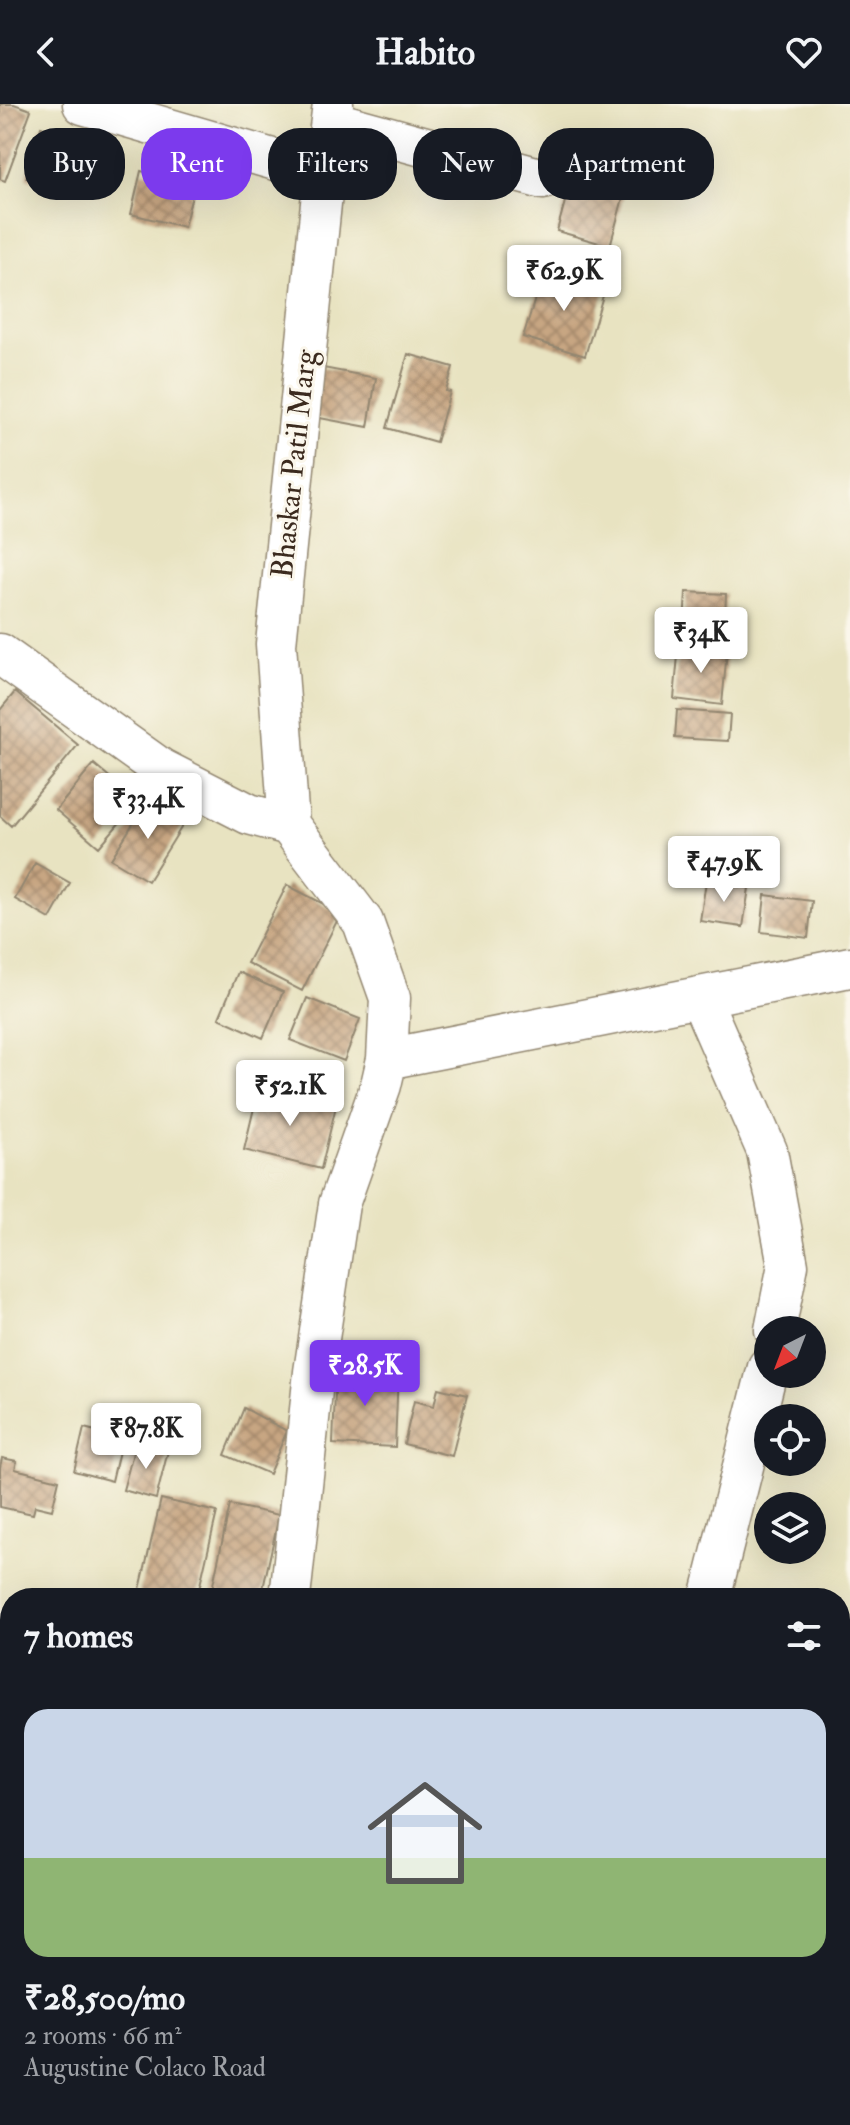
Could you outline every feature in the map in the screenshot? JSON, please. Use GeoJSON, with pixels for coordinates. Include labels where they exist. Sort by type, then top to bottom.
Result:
{"type":"FeatureCollection","features":[{"type":"Feature","properties":{"kind":"street"},"geometry":{"type":"LineString","coordinates":[[83,104],[268,158]]}},
{"type":"Feature","properties":{"kind":"street"},"geometry":{"type":"LineString","coordinates":[[332,113],[538,177]]}},
{"type":"Feature","properties":{"kind":"street","name":"Bhaskar Patil Marg"},"geometry":{"type":"LineString","coordinates":[[289,825],[276,644],[321,200]]}},
{"type":"Feature","properties":{"kind":"street"},"geometry":{"type":"LineString","coordinates":[[0,654],[161,769],[249,814],[289,825],[363,922],[390,998],[387,1059],[381,1085],[339,1204],[314,1372],[291,1588]]}},
{"type":"Feature","properties":{"kind":"street"},"geometry":{"type":"LineString","coordinates":[[387,1059],[850,967]]}},
{"type":"Feature","properties":{"kind":"street"},"geometry":{"type":"LineString","coordinates":[[700,997],[767,1151],[788,1265],[778,1316]]}},
{"type":"Feature","properties":{"kind":"street"},"geometry":{"type":"LineString","coordinates":[[713,1588],[763,1388]]}},
{"type":"Feature","properties":{"kind":"building"},"geometry":{"type":"Polygon","coordinates":[[[0,104],[14,104],[31,110],[5,181],[0,179],[0,104]]]}},
{"type":"Feature","properties":{"kind":"building"},"geometry":{"type":"Polygon","coordinates":[[[141,171],[141,200],[191,200],[184,227],[131,214],[141,171]]]}},
{"type":"Feature","properties":{"kind":"building"},"geometry":{"type":"Polygon","coordinates":[[[565,200],[622,200],[610,246],[557,231],[565,200]]]}},
{"type":"Feature","properties":{"kind":"building"},"geometry":{"type":"Polygon","coordinates":[[[544,270],[605,289],[585,356],[523,337],[544,270]]]}},
{"type":"Feature","properties":{"kind":"building"},"geometry":{"type":"Polygon","coordinates":[[[408,354],[453,367],[446,391],[450,392],[436,442],[387,428],[408,354]]]}},
{"type":"Feature","properties":{"kind":"building"},"geometry":{"type":"Polygon","coordinates":[[[318,367],[376,378],[368,427],[309,416],[318,367]]]}},
{"type":"Feature","properties":{"kind":"building"},"geometry":{"type":"Polygon","coordinates":[[[686,592],[726,594],[724,642],[683,640],[686,592]]]}},
{"type":"Feature","properties":{"kind":"building"},"geometry":{"type":"Polygon","coordinates":[[[679,645],[727,650],[722,705],[674,699],[679,645]]]}},
{"type":"Feature","properties":{"kind":"building"},"geometry":{"type":"Polygon","coordinates":[[[15,692],[78,745],[11,826],[0,816],[0,710],[15,692]]]}},
{"type":"Feature","properties":{"kind":"building"},"geometry":{"type":"Polygon","coordinates":[[[677,710],[730,714],[728,741],[675,738],[677,710]]]}},
{"type":"Feature","properties":{"kind":"building"},"geometry":{"type":"Polygon","coordinates":[[[94,764],[138,801],[99,847],[56,810],[94,764]]]}},
{"type":"Feature","properties":{"kind":"building"},"geometry":{"type":"Polygon","coordinates":[[[148,800],[184,823],[148,881],[111,859],[148,800]]]}},
{"type":"Feature","properties":{"kind":"building"},"geometry":{"type":"Polygon","coordinates":[[[35,863],[70,883],[50,919],[15,899],[35,863]]]}},
{"type":"Feature","properties":{"kind":"building"},"geometry":{"type":"Polygon","coordinates":[[[706,881],[749,888],[743,927],[700,921],[706,881]]]}},
{"type":"Feature","properties":{"kind":"building"},"geometry":{"type":"Polygon","coordinates":[[[287,885],[341,913],[302,991],[247,963],[287,885]]]}},
{"type":"Feature","properties":{"kind":"building"},"geometry":{"type":"Polygon","coordinates":[[[765,895],[812,901],[808,938],[761,932],[765,895]]]}},
{"type":"Feature","properties":{"kind":"building"},"geometry":{"type":"Polygon","coordinates":[[[238,972],[283,992],[263,1038],[219,1018],[238,972]]]}},
{"type":"Feature","properties":{"kind":"building"},"geometry":{"type":"Polygon","coordinates":[[[307,998],[360,1019],[344,1061],[290,1040],[307,998]]]}},
{"type":"Feature","properties":{"kind":"building"},"geometry":{"type":"Polygon","coordinates":[[[259,1087],[336,1106],[321,1169],[244,1150],[259,1087]]]}},
{"type":"Feature","properties":{"kind":"building"},"geometry":{"type":"Polygon","coordinates":[[[336,1368],[398,1372],[395,1447],[333,1444],[336,1368]]]}},
{"type":"Feature","properties":{"kind":"building"},"geometry":{"type":"Polygon","coordinates":[[[438,1388],[467,1395],[452,1456],[404,1444],[414,1401],[434,1406],[438,1388]]]}},
{"type":"Feature","properties":{"kind":"building"},"geometry":{"type":"Polygon","coordinates":[[[244,1408],[287,1431],[269,1474],[225,1455],[244,1408]]]}},
{"type":"Feature","properties":{"kind":"building"},"geometry":{"type":"Polygon","coordinates":[[[84,1428],[122,1438],[112,1481],[74,1471],[84,1428]]]}},
{"type":"Feature","properties":{"kind":"building"},"geometry":{"type":"Polygon","coordinates":[[[136,1442],[168,1451],[156,1499],[123,1490],[136,1442]]]}},
{"type":"Feature","properties":{"kind":"building"},"geometry":{"type":"Polygon","coordinates":[[[2,1458],[17,1461],[15,1469],[59,1480],[52,1510],[35,1506],[33,1514],[0,1507],[2,1458]]]}},
{"type":"Feature","properties":{"kind":"building"},"geometry":{"type":"Polygon","coordinates":[[[161,1499],[217,1512],[199,1588],[140,1588],[161,1499]]]}},
{"type":"Feature","properties":{"kind":"building"},"geometry":{"type":"Polygon","coordinates":[[[230,1505],[279,1515],[263,1588],[212,1588],[230,1505]]]}}]}
